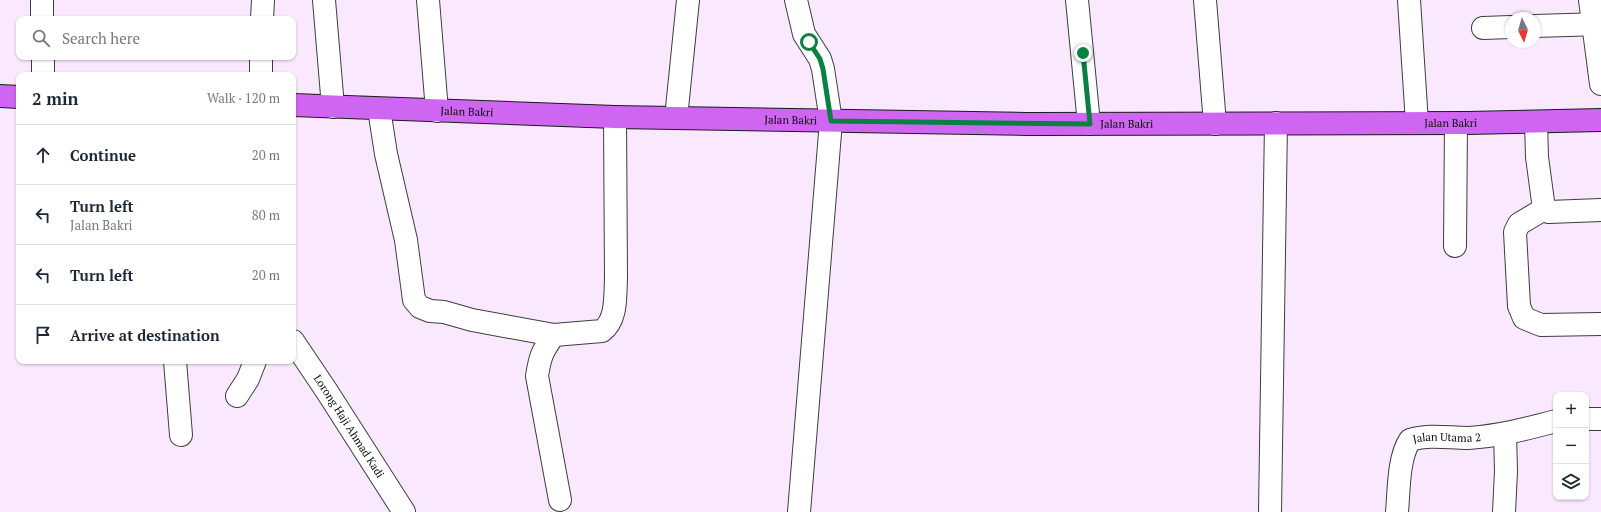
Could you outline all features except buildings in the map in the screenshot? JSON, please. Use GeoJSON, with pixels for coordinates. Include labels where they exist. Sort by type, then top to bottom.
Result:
{"type":"FeatureCollection","features":[{"type":"Feature","properties":{"kind":"main road"},"geometry":{"type":"LineString","coordinates":[[0,96],[16,97]]}},
{"type":"Feature","properties":{"kind":"main road","name":"Jalan Bakri"},"geometry":{"type":"LineString","coordinates":[[296,106],[614,117],[1090,124],[1456,123],[1601,120]]}},
{"type":"Feature","properties":{"kind":"street"},"geometry":{"type":"LineString","coordinates":[[42,0],[42,16]]}},
{"type":"Feature","properties":{"kind":"street"},"geometry":{"type":"LineString","coordinates":[[262,16],[263,0]]}},
{"type":"Feature","properties":{"kind":"street"},"geometry":{"type":"LineString","coordinates":[[324,0],[332,107]]}},
{"type":"Feature","properties":{"kind":"street"},"geometry":{"type":"LineString","coordinates":[[428,0],[437,111]]}},
{"type":"Feature","properties":{"kind":"street"},"geometry":{"type":"LineString","coordinates":[[676,118],[688,0]]}},
{"type":"Feature","properties":{"kind":"street"},"geometry":{"type":"LineString","coordinates":[[796,0],[804,34],[820,59],[823,69],[831,121],[799,512]]}},
{"type":"Feature","properties":{"kind":"street"},"geometry":{"type":"LineString","coordinates":[[1077,0],[1090,124]]}},
{"type":"Feature","properties":{"kind":"street"},"geometry":{"type":"LineString","coordinates":[[1205,0],[1215,124]]}},
{"type":"Feature","properties":{"kind":"street"},"geometry":{"type":"LineString","coordinates":[[1409,0],[1417,123]]}},
{"type":"Feature","properties":{"kind":"street"},"geometry":{"type":"LineString","coordinates":[[1590,0],[1597,24],[1601,84]]}},
{"type":"Feature","properties":{"kind":"street"},"geometry":{"type":"LineString","coordinates":[[1541,26],[1597,24]]}},
{"type":"Feature","properties":{"kind":"street"},"geometry":{"type":"LineString","coordinates":[[1483,28],[1505,27]]}},
{"type":"Feature","properties":{"kind":"street"},"geometry":{"type":"LineString","coordinates":[[43,60],[43,72]]}},
{"type":"Feature","properties":{"kind":"street"},"geometry":{"type":"LineString","coordinates":[[261,60],[261,72]]}},
{"type":"Feature","properties":{"kind":"street"},"geometry":{"type":"LineString","coordinates":[[379,110],[386,154],[406,240],[414,300],[420,307],[430,311],[444,312],[472,320],[554,335],[602,331],[608,327],[613,316],[616,280],[614,117]]}},
{"type":"Feature","properties":{"kind":"street"},"geometry":{"type":"LineString","coordinates":[[1536,122],[1538,165],[1544,209],[1546,212],[1601,210]]}},
{"type":"Feature","properties":{"kind":"street"},"geometry":{"type":"LineString","coordinates":[[1455,246],[1456,123]]}},
{"type":"Feature","properties":{"kind":"street"},"geometry":{"type":"LineString","coordinates":[[1270,512],[1276,124]]}},
{"type":"Feature","properties":{"kind":"street"},"geometry":{"type":"LineString","coordinates":[[1544,209],[1519,224],[1515,232],[1520,306],[1524,318],[1541,325],[1601,324]]}},
{"type":"Feature","properties":{"kind":"street"},"geometry":{"type":"LineString","coordinates":[[554,335],[544,348],[536,376],[560,500]]}},
{"type":"Feature","properties":{"kind":"street","name":"Lorong Haji Ahmad Kadi"},"geometry":{"type":"LineString","coordinates":[[296,346],[326,390],[404,512]]}},
{"type":"Feature","properties":{"kind":"street"},"geometry":{"type":"LineString","coordinates":[[175,364],[181,435]]}},
{"type":"Feature","properties":{"kind":"street"},"geometry":{"type":"LineString","coordinates":[[237,396],[248,379],[254,364]]}},
{"type":"Feature","properties":{"kind":"street"},"geometry":{"type":"LineString","coordinates":[[1589,419],[1601,419]]}},
{"type":"Feature","properties":{"kind":"street","name":"Jalan Utama 2"},"geometry":{"type":"LineString","coordinates":[[1397,512],[1405,447],[1410,440],[1419,437],[1439,436],[1467,438],[1505,434],[1553,422]]}},
{"type":"Feature","properties":{"kind":"street"},"geometry":{"type":"LineString","coordinates":[[1504,512],[1506,471],[1505,434]]}},
{"type":"Feature","properties":{"kind":"route"},"geometry":{"type":"LineString","coordinates":[[809,42],[820,59],[823,69],[831,121],[1090,124],[1083,53]]}}]}
